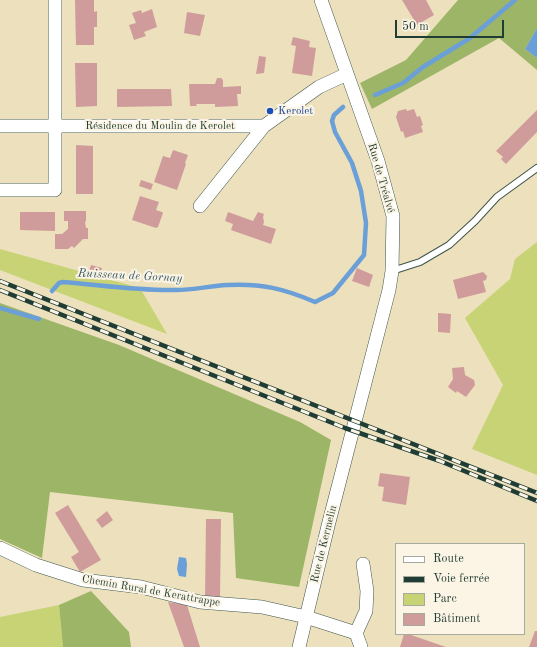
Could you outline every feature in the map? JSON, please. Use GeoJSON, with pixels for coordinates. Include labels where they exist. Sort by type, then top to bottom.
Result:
{"type":"FeatureCollection","features":[{"type":"Feature","properties":{"kind":"street"},"geometry":{"type":"LineString","coordinates":[[0,190],[55,190],[56,0]]}},
{"type":"Feature","properties":{"kind":"street","name":"Rue de Tréalvé"},"geometry":{"type":"LineString","coordinates":[[322,0],[378,161],[393,216],[392,271],[389,290],[359,409]]}},
{"type":"Feature","properties":{"kind":"street"},"geometry":{"type":"LineString","coordinates":[[200,206],[264,126],[319,87],[347,74]]}},
{"type":"Feature","properties":{"kind":"street","name":"Résidence du Moulin de Kerolet"},"geometry":{"type":"LineString","coordinates":[[0,126],[264,126]]}},
{"type":"Feature","properties":{"kind":"street","name":"Rue de Kermelin"},"geometry":{"type":"LineString","coordinates":[[299,647],[359,409]]}},
{"type":"Feature","properties":{"kind":"street","name":"Chemin Rural de Kerattrappe"},"geometry":{"type":"LineString","coordinates":[[0,548],[36,565],[83,580],[141,587],[200,602],[262,606],[306,617],[356,633]]}},
{"type":"Feature","properties":{"kind":"street"},"geometry":{"type":"LineString","coordinates":[[361,647],[356,633],[366,611],[367,591],[363,564]]}},
{"type":"Feature","properties":{"kind":"lane"},"geometry":{"type":"LineString","coordinates":[[392,271],[420,262],[449,245],[475,221],[497,197],[537,168]]}},
{"type":"Feature","properties":{"kind":"green space"},"geometry":{"type":"Polygon","coordinates":[[[458,0],[537,0],[537,28],[525,49],[537,58],[537,70],[499,38],[372,109],[360,83],[406,60],[458,0]]]}},
{"type":"Feature","properties":{"kind":"green space"},"geometry":{"type":"Polygon","coordinates":[[[537,242],[537,475],[472,449],[503,385],[465,318],[510,279],[515,259],[537,242]]]}},
{"type":"Feature","properties":{"kind":"green space"},"geometry":{"type":"Polygon","coordinates":[[[0,249],[140,288],[167,334],[0,270],[0,249]]]}},
{"type":"Feature","properties":{"kind":"green space"},"geometry":{"type":"Polygon","coordinates":[[[0,303],[119,345],[300,422],[331,440],[299,587],[236,578],[233,513],[50,492],[42,558],[0,539],[0,303]]]}},
{"type":"Feature","properties":{"kind":"green space"},"geometry":{"type":"Polygon","coordinates":[[[91,591],[129,632],[131,647],[63,647],[59,605],[91,591]]]}},
{"type":"Feature","properties":{"kind":"green space"},"geometry":{"type":"Polygon","coordinates":[[[59,605],[63,647],[0,647],[0,617],[59,605]]]}},
{"type":"Feature","properties":{"kind":"water"},"geometry":{"type":"Polygon","coordinates":[[[537,28],[537,58],[525,49],[537,28]]]}},
{"type":"Feature","properties":{"kind":"water"},"geometry":{"type":"Polygon","coordinates":[[[179,557],[186,558],[186,577],[179,576],[177,569],[179,557]]]}},
{"type":"Feature","properties":{"kind":"building"},"geometry":{"type":"Polygon","coordinates":[[[75,0],[94,0],[94,12],[97,11],[97,27],[94,27],[94,45],[76,45],[75,0]]]}},
{"type":"Feature","properties":{"kind":"building"},"geometry":{"type":"Polygon","coordinates":[[[402,0],[426,0],[434,15],[417,25],[402,0]]]}},
{"type":"Feature","properties":{"kind":"building"},"geometry":{"type":"Polygon","coordinates":[[[152,9],[157,27],[144,32],[146,36],[134,40],[129,25],[136,23],[132,13],[141,10],[142,13],[152,9]]]}},
{"type":"Feature","properties":{"kind":"building"},"geometry":{"type":"Polygon","coordinates":[[[187,12],[205,15],[200,36],[184,33],[187,12]]]}},
{"type":"Feature","properties":{"kind":"building"},"geometry":{"type":"Polygon","coordinates":[[[293,37],[310,41],[309,47],[316,48],[312,76],[292,73],[296,46],[291,45],[293,37]]]}},
{"type":"Feature","properties":{"kind":"building"},"geometry":{"type":"Polygon","coordinates":[[[259,56],[266,57],[264,73],[256,74],[259,56]]]}},
{"type":"Feature","properties":{"kind":"building"},"geometry":{"type":"Polygon","coordinates":[[[75,63],[97,63],[97,106],[76,107],[75,63]]]}},
{"type":"Feature","properties":{"kind":"building"},"geometry":{"type":"Polygon","coordinates":[[[217,78],[221,78],[223,80],[223,87],[241,86],[241,94],[237,94],[238,106],[215,107],[215,104],[196,104],[197,106],[190,106],[189,84],[215,84],[217,78]]]}},
{"type":"Feature","properties":{"kind":"building"},"geometry":{"type":"Polygon","coordinates":[[[117,89],[171,89],[172,106],[117,107],[117,89]]]}},
{"type":"Feature","properties":{"kind":"building"},"geometry":{"type":"Polygon","coordinates":[[[406,109],[407,111],[414,109],[417,117],[420,116],[423,125],[421,126],[423,132],[405,138],[403,131],[401,132],[396,117],[398,111],[406,109]]]}},
{"type":"Feature","properties":{"kind":"building"},"geometry":{"type":"Polygon","coordinates":[[[537,110],[537,132],[506,164],[501,159],[503,157],[496,151],[537,110]]]}},
{"type":"Feature","properties":{"kind":"building"},"geometry":{"type":"Polygon","coordinates":[[[76,145],[93,146],[93,194],[76,194],[76,145]]]}},
{"type":"Feature","properties":{"kind":"building"},"geometry":{"type":"Polygon","coordinates":[[[173,150],[188,155],[177,190],[154,182],[163,156],[170,158],[173,150]]]}},
{"type":"Feature","properties":{"kind":"building"},"geometry":{"type":"Polygon","coordinates":[[[141,180],[153,184],[151,190],[139,186],[141,180]]]}},
{"type":"Feature","properties":{"kind":"building"},"geometry":{"type":"Polygon","coordinates":[[[140,196],[159,202],[156,210],[163,213],[158,227],[156,228],[132,220],[140,196]]]}},
{"type":"Feature","properties":{"kind":"building"},"geometry":{"type":"Polygon","coordinates":[[[64,211],[86,211],[85,222],[86,228],[88,228],[88,239],[83,239],[74,248],[72,246],[68,249],[55,249],[55,234],[62,234],[68,229],[68,221],[64,221],[64,211]]]}},
{"type":"Feature","properties":{"kind":"building"},"geometry":{"type":"Polygon","coordinates":[[[20,212],[55,212],[55,231],[20,230],[20,212]]]}},
{"type":"Feature","properties":{"kind":"building"},"geometry":{"type":"Polygon","coordinates":[[[228,212],[253,221],[258,212],[264,214],[263,225],[276,229],[271,244],[231,230],[233,224],[225,221],[228,212]]]}},
{"type":"Feature","properties":{"kind":"building"},"geometry":{"type":"Polygon","coordinates":[[[91,265],[102,268],[100,274],[89,271],[91,265]]]}},
{"type":"Feature","properties":{"kind":"building"},"geometry":{"type":"Polygon","coordinates":[[[357,268],[373,275],[369,287],[352,281],[357,268]]]}},
{"type":"Feature","properties":{"kind":"building"},"geometry":{"type":"Polygon","coordinates":[[[483,272],[487,276],[486,280],[483,281],[486,292],[458,299],[453,280],[483,272]]]}},
{"type":"Feature","properties":{"kind":"building"},"geometry":{"type":"Polygon","coordinates":[[[438,313],[451,314],[450,333],[438,332],[438,313]]]}},
{"type":"Feature","properties":{"kind":"building"},"geometry":{"type":"Polygon","coordinates":[[[464,367],[465,375],[474,380],[475,385],[466,397],[457,391],[456,393],[448,387],[453,379],[452,368],[464,367]]]}},
{"type":"Feature","properties":{"kind":"building"},"geometry":{"type":"Polygon","coordinates":[[[380,473],[410,477],[406,505],[382,501],[384,487],[378,486],[380,473]]]}},
{"type":"Feature","properties":{"kind":"building"},"geometry":{"type":"Polygon","coordinates":[[[68,505],[101,560],[80,572],[71,557],[79,552],[55,513],[68,505]]]}},
{"type":"Feature","properties":{"kind":"building"},"geometry":{"type":"Polygon","coordinates":[[[107,511],[113,520],[102,528],[96,520],[107,511]]]}},
{"type":"Feature","properties":{"kind":"building"},"geometry":{"type":"Polygon","coordinates":[[[206,519],[221,519],[220,598],[205,598],[206,519]]]}},
{"type":"Feature","properties":{"kind":"building"},"geometry":{"type":"Polygon","coordinates":[[[168,602],[187,605],[200,647],[184,647],[168,602]]]}},
{"type":"Feature","properties":{"kind":"building"},"geometry":{"type":"Polygon","coordinates":[[[535,631],[537,631],[537,647],[529,647],[535,631]]]}},
{"type":"Feature","properties":{"kind":"building"},"geometry":{"type":"Polygon","coordinates":[[[404,635],[411,635],[446,647],[400,647],[404,635]]]}},
{"type":"Feature","properties":{"kind":"waterway","name":"Ruisseau de Gornay"},"geometry":{"type":"LineString","coordinates":[[375,95],[403,83],[423,67],[470,38],[515,0]]}},
{"type":"Feature","properties":{"kind":"waterway","name":"Ruisseau de Gornay"},"geometry":{"type":"LineString","coordinates":[[52,291],[59,283],[63,282],[134,289],[162,290],[227,285],[251,285],[283,290],[315,302],[333,293],[364,255],[366,223],[361,191],[352,163],[335,132],[332,121],[334,115],[343,107]]}},
{"type":"Feature","properties":{"kind":"waterway","name":"Ruisseau de Gornay"},"geometry":{"type":"LineString","coordinates":[[0,308],[39,319]]}},
{"type":"Feature","properties":{"kind":"railway"},"geometry":{"type":"LineString","coordinates":[[0,281],[537,493]]}},
{"type":"Feature","properties":{"kind":"railway"},"geometry":{"type":"LineString","coordinates":[[0,290],[345,428],[440,461],[537,501]]}},
{"type":"Feature","properties":{"kind":"place","name":"Kerolet"},"geometry":{"type":"Point","coordinates":[270,111]}}]}
